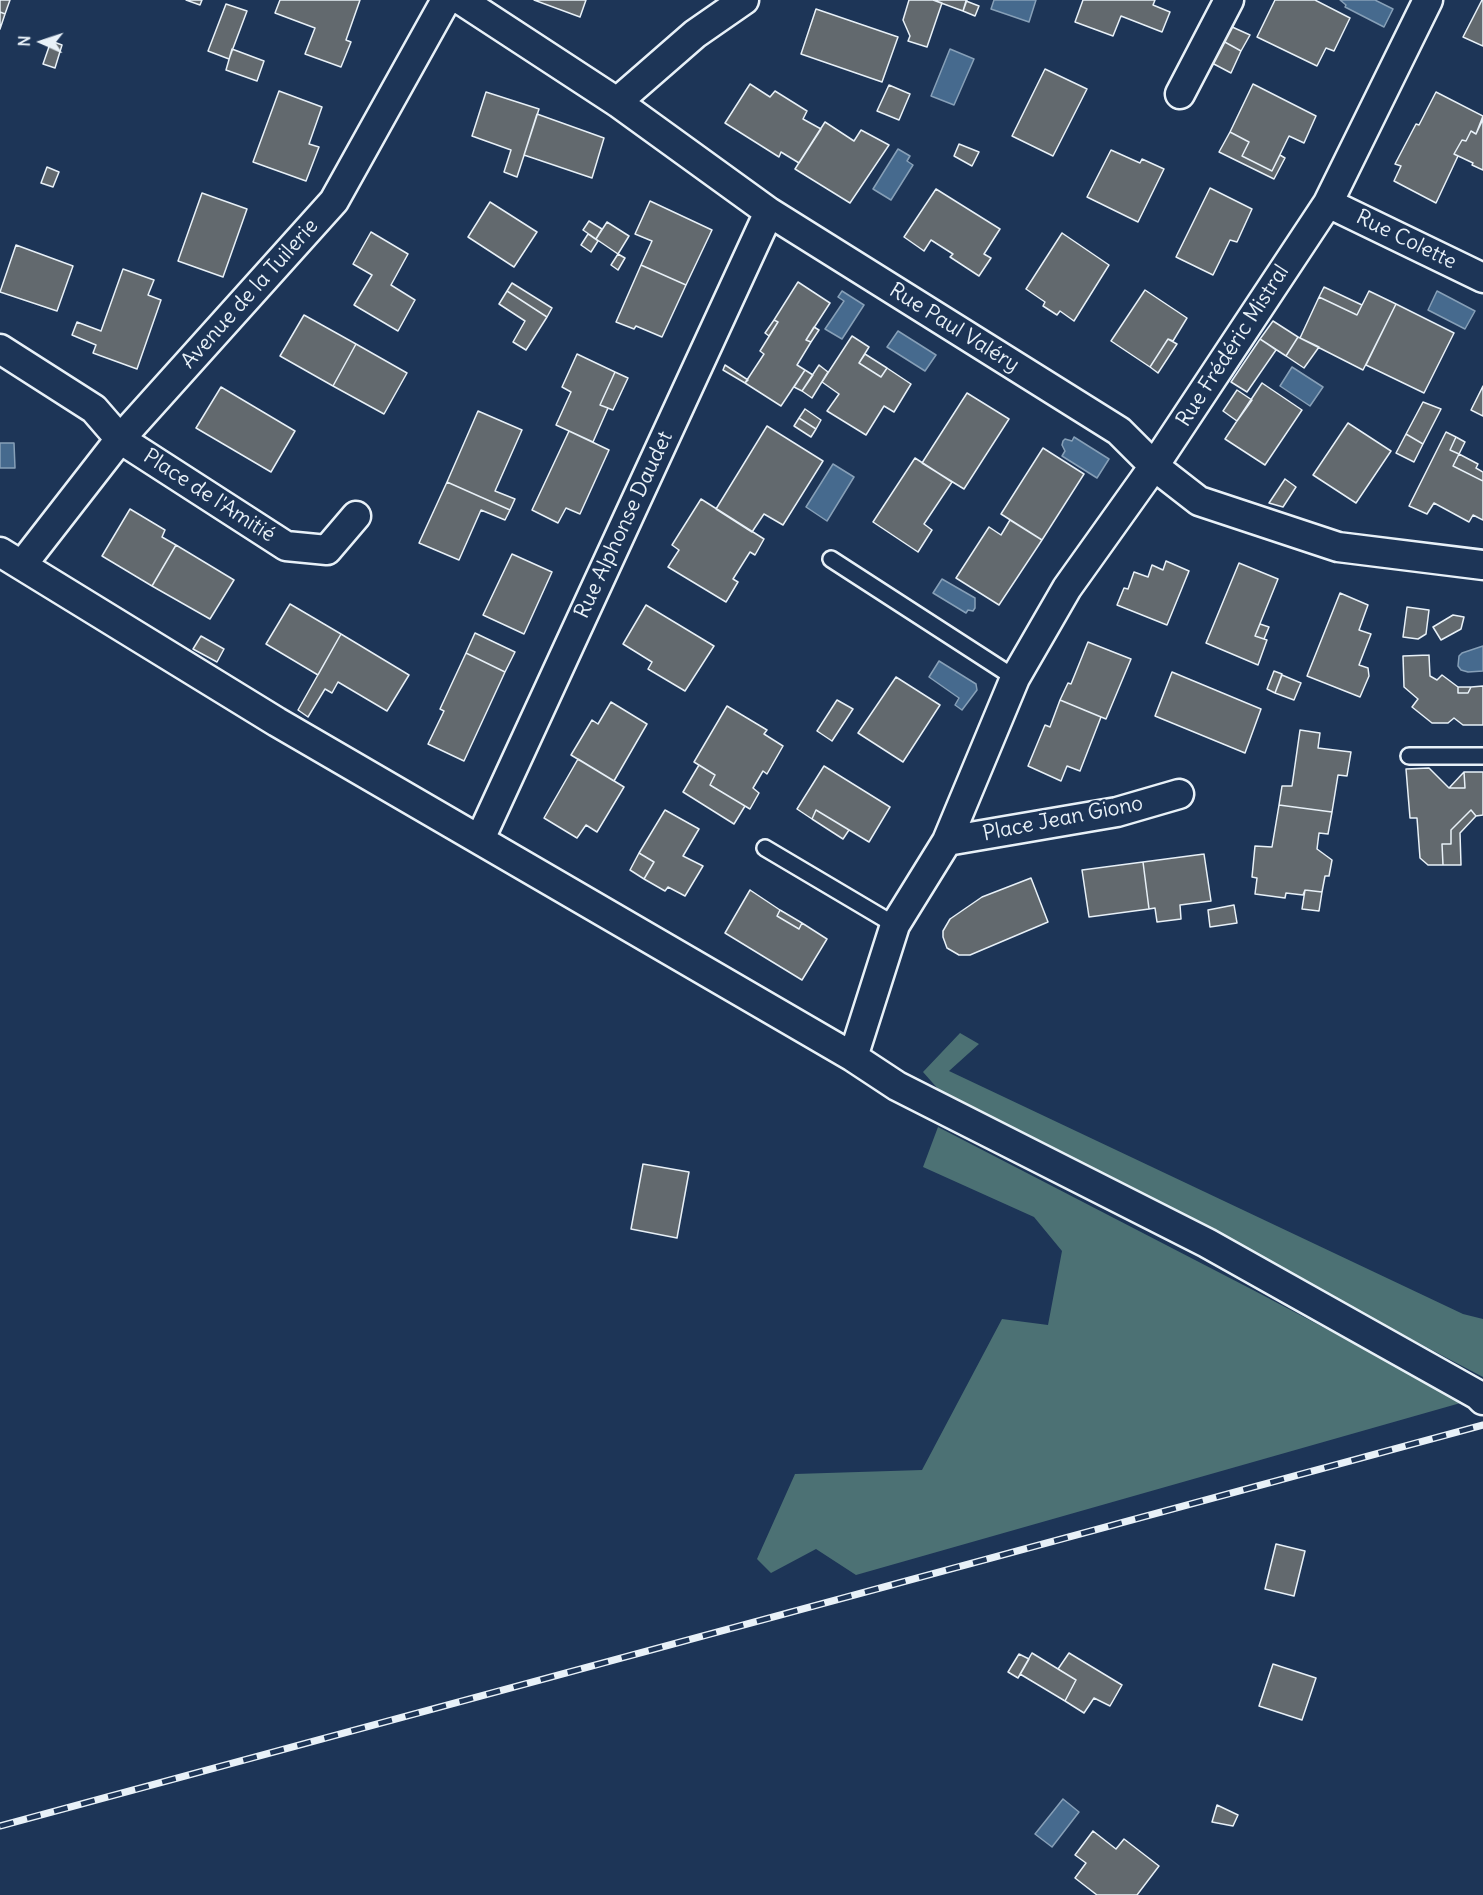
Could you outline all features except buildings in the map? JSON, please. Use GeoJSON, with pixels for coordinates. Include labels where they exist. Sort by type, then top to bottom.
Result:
{"type":"FeatureCollection","features":[{"type":"Feature","properties":{"kind":"street","name":"Avenue de la Tuilerie"},"geometry":{"type":"LineString","coordinates":[[11,559],[334,201],[446,0]]}},
{"type":"Feature","properties":{"kind":"street","name":"Rue Paul Valéry"},"geometry":{"type":"LineString","coordinates":[[461,0],[617,102],[769,212],[1119,431],[1154,466],[1199,501],[1338,547],[1483,565]]}},
{"type":"Feature","properties":{"kind":"street"},"geometry":{"type":"LineString","coordinates":[[617,102],[695,34],[744,0]]}},
{"type":"Feature","properties":{"kind":"street"},"geometry":{"type":"LineString","coordinates":[[1180,94],[1228,0]]}},
{"type":"Feature","properties":{"kind":"street","name":"Rue Frédéric Mistral"},"geometry":{"type":"LineString","coordinates":[[853,1057],[895,925],[947,841],[1015,678],[1067,588],[1154,466],[1328,202],[1428,0]]}},
{"type":"Feature","properties":{"kind":"street","name":"Rue Colette"},"geometry":{"type":"LineString","coordinates":[[1328,202],[1483,278]]}},
{"type":"Feature","properties":{"kind":"street","name":"Rue Alphonse Daudet"},"geometry":{"type":"LineString","coordinates":[[480,839],[769,212]]}},
{"type":"Feature","properties":{"kind":"street"},"geometry":{"type":"LineString","coordinates":[[0,350],[94,410],[120,439]]}},
{"type":"Feature","properties":{"kind":"street","name":"Place de l'Amitié"},"geometry":{"type":"LineString","coordinates":[[120,439],[286,546],[327,550],[356,516]]}},
{"type":"Feature","properties":{"kind":"street"},"geometry":{"type":"LineString","coordinates":[[11,559],[277,722],[853,1057],[897,1086],[1207,1243],[1478,1395],[1483,1400]]}},
{"type":"Feature","properties":{"kind":"street","name":"Place Jean Giono"},"geometry":{"type":"LineString","coordinates":[[947,841],[1117,812],[1179,794]]}},
{"type":"Feature","properties":{"kind":"lane"},"geometry":{"type":"LineString","coordinates":[[831,559],[1015,678]]}},
{"type":"Feature","properties":{"kind":"lane"},"geometry":{"type":"LineString","coordinates":[[1409,756],[1483,756]]}},
{"type":"Feature","properties":{"kind":"lane"},"geometry":{"type":"LineString","coordinates":[[765,848],[895,925]]}},
{"type":"Feature","properties":{"kind":"green space"},"geometry":{"type":"Polygon","coordinates":[[[960,1033],[979,1044],[949,1071],[1463,1314],[1483,1319],[1483,1377],[939,1090],[923,1072],[960,1033]]]}},
{"type":"Feature","properties":{"kind":"green space"},"geometry":{"type":"Polygon","coordinates":[[[938,1127],[1464,1402],[856,1575],[816,1549],[771,1573],[757,1559],[795,1474],[922,1470],[1002,1319],[1048,1325],[1062,1251],[1034,1217],[923,1167],[938,1127]]]}},
{"type":"Feature","properties":{"kind":"water"},"geometry":{"type":"Polygon","coordinates":[[[994,0],[1036,0],[1029,22],[991,9],[994,0]]]}},
{"type":"Feature","properties":{"kind":"water"},"geometry":{"type":"Polygon","coordinates":[[[1340,0],[1375,0],[1393,9],[1384,27],[1345,7],[1346,5],[1340,0]]]}},
{"type":"Feature","properties":{"kind":"water"},"geometry":{"type":"Polygon","coordinates":[[[950,49],[974,59],[954,105],[931,96],[950,49]]]}},
{"type":"Feature","properties":{"kind":"water"},"geometry":{"type":"Polygon","coordinates":[[[898,149],[910,156],[907,161],[913,165],[891,200],[873,189],[898,149]]]}},
{"type":"Feature","properties":{"kind":"water"},"geometry":{"type":"Polygon","coordinates":[[[842,291],[864,305],[842,339],[825,329],[844,301],[838,297],[842,291]]]}},
{"type":"Feature","properties":{"kind":"water"},"geometry":{"type":"Polygon","coordinates":[[[1437,291],[1475,311],[1465,329],[1428,310],[1437,291]]]}},
{"type":"Feature","properties":{"kind":"water"},"geometry":{"type":"Polygon","coordinates":[[[898,331],[936,355],[925,371],[887,347],[898,331]]]}},
{"type":"Feature","properties":{"kind":"water"},"geometry":{"type":"Polygon","coordinates":[[[1292,367],[1323,387],[1310,406],[1280,386],[1292,367]]]}},
{"type":"Feature","properties":{"kind":"water"},"geometry":{"type":"Polygon","coordinates":[[[1074,437],[1109,459],[1097,478],[1062,456],[1065,451],[1063,441],[1065,439],[1072,441],[1074,437]]]}},
{"type":"Feature","properties":{"kind":"water"},"geometry":{"type":"Polygon","coordinates":[[[0,443],[14,443],[15,468],[0,468],[0,443]]]}},
{"type":"Feature","properties":{"kind":"water"},"geometry":{"type":"Polygon","coordinates":[[[833,464],[854,477],[827,521],[806,507],[833,464]]]}},
{"type":"Feature","properties":{"kind":"water"},"geometry":{"type":"Polygon","coordinates":[[[942,579],[975,598],[973,611],[968,610],[966,613],[933,593],[942,579]]]}},
{"type":"Feature","properties":{"kind":"water"},"geometry":{"type":"Polygon","coordinates":[[[1483,646],[1483,671],[1461,670],[1458,666],[1459,656],[1483,646]]]}},
{"type":"Feature","properties":{"kind":"water"},"geometry":{"type":"Polygon","coordinates":[[[939,661],[976,684],[977,690],[962,710],[955,705],[959,698],[929,677],[939,661]]]}},
{"type":"Feature","properties":{"kind":"water"},"geometry":{"type":"Polygon","coordinates":[[[1063,1799],[1079,1812],[1052,1847],[1035,1834],[1063,1799]]]}},
{"type":"Feature","properties":{"kind":"railway"},"geometry":{"type":"LineString","coordinates":[[0,1826],[1483,1425]]}}]}
